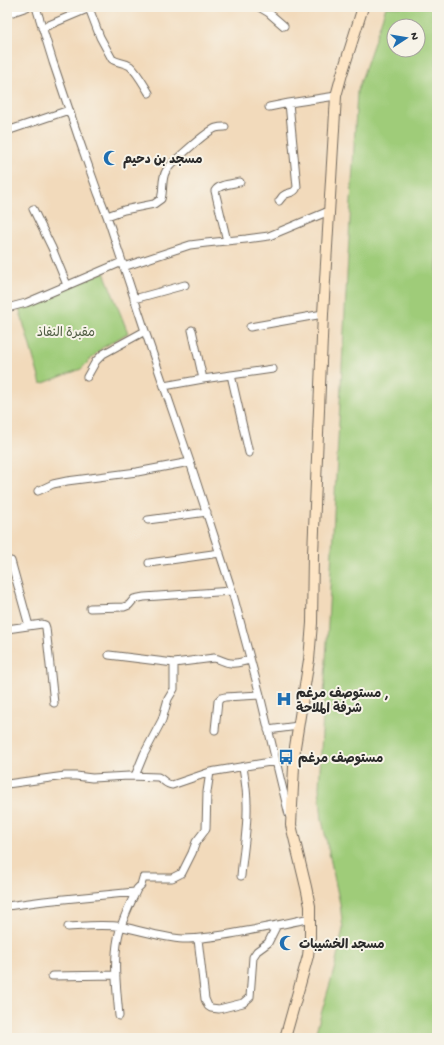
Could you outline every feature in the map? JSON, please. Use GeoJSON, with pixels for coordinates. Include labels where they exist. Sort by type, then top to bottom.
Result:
{"type":"FeatureCollection","features":[{"type":"Feature","properties":{"kind":"main road"},"geometry":{"type":"LineString","coordinates":[[285,1038],[308,956],[310,938],[310,906],[291,825],[295,747],[309,660],[312,623],[313,554],[323,314],[336,96],[363,7]]}},
{"type":"Feature","properties":{"kind":"street"},"geometry":{"type":"LineString","coordinates":[[7,14],[27,7]]}},
{"type":"Feature","properties":{"kind":"street"},"geometry":{"type":"LineString","coordinates":[[36,7],[69,110],[107,216],[207,512],[232,591],[260,696],[291,825]]}},
{"type":"Feature","properties":{"kind":"street"},"geometry":{"type":"LineString","coordinates":[[259,7],[269,13],[284,26]]}},
{"type":"Feature","properties":{"kind":"street"},"geometry":{"type":"LineString","coordinates":[[42,28],[90,8],[100,37],[112,59],[114,61],[124,63],[135,71],[149,94]]}},
{"type":"Feature","properties":{"kind":"street"},"geometry":{"type":"LineString","coordinates":[[269,108],[289,103],[336,96]]}},
{"type":"Feature","properties":{"kind":"street"},"geometry":{"type":"LineString","coordinates":[[279,201],[284,196],[294,192],[297,187],[289,103]]}},
{"type":"Feature","properties":{"kind":"street"},"geometry":{"type":"LineString","coordinates":[[7,131],[69,110]]}},
{"type":"Feature","properties":{"kind":"street"},"geometry":{"type":"LineString","coordinates":[[107,216],[124,210],[154,204],[161,199],[164,176],[170,167],[210,131],[216,128],[225,127]]}},
{"type":"Feature","properties":{"kind":"street"},"geometry":{"type":"LineString","coordinates":[[227,241],[215,191],[219,187],[240,182]]}},
{"type":"Feature","properties":{"kind":"street"},"geometry":{"type":"LineString","coordinates":[[33,209],[52,248],[67,285]]}},
{"type":"Feature","properties":{"kind":"street"},"geometry":{"type":"LineString","coordinates":[[7,308],[26,303],[67,285],[123,264],[190,246],[269,236],[329,211]]}},
{"type":"Feature","properties":{"kind":"street"},"geometry":{"type":"LineString","coordinates":[[134,299],[185,284]]}},
{"type":"Feature","properties":{"kind":"street"},"geometry":{"type":"LineString","coordinates":[[250,327],[323,314]]}},
{"type":"Feature","properties":{"kind":"street"},"geometry":{"type":"LineString","coordinates":[[192,330],[203,379]]}},
{"type":"Feature","properties":{"kind":"street"},"geometry":{"type":"LineString","coordinates":[[87,377],[99,357],[145,331]]}},
{"type":"Feature","properties":{"kind":"street"},"geometry":{"type":"LineString","coordinates":[[164,386],[273,369]]}},
{"type":"Feature","properties":{"kind":"street"},"geometry":{"type":"LineString","coordinates":[[231,375],[249,453]]}},
{"type":"Feature","properties":{"kind":"street"},"geometry":{"type":"LineString","coordinates":[[38,491],[53,484],[67,481],[137,472],[190,462]]}},
{"type":"Feature","properties":{"kind":"street"},"geometry":{"type":"LineString","coordinates":[[148,520],[207,512]]}},
{"type":"Feature","properties":{"kind":"street"},"geometry":{"type":"LineString","coordinates":[[149,563],[220,553]]}},
{"type":"Feature","properties":{"kind":"street"},"geometry":{"type":"LineString","coordinates":[[11,561],[29,626]]}},
{"type":"Feature","properties":{"kind":"street"},"geometry":{"type":"LineString","coordinates":[[90,608],[129,605],[134,599],[144,597],[232,591]]}},
{"type":"Feature","properties":{"kind":"street"},"geometry":{"type":"LineString","coordinates":[[7,629],[42,624],[45,625],[54,703]]}},
{"type":"Feature","properties":{"kind":"street"},"geometry":{"type":"LineString","coordinates":[[109,655],[174,663],[214,658],[231,663],[250,660]]}},
{"type":"Feature","properties":{"kind":"street"},"geometry":{"type":"LineString","coordinates":[[136,776],[144,754],[162,720],[168,699],[174,689],[174,663]]}},
{"type":"Feature","properties":{"kind":"street"},"geometry":{"type":"LineString","coordinates":[[215,730],[218,701],[221,698],[260,696]]}},
{"type":"Feature","properties":{"kind":"street"},"geometry":{"type":"LineString","coordinates":[[268,730],[298,726]]}},
{"type":"Feature","properties":{"kind":"street"},"geometry":{"type":"LineString","coordinates":[[7,784],[65,776],[92,778],[136,776],[158,777],[169,785],[210,772],[276,761]]}},
{"type":"Feature","properties":{"kind":"street"},"geometry":{"type":"LineString","coordinates":[[240,876],[248,805],[243,767]]}},
{"type":"Feature","properties":{"kind":"street"},"geometry":{"type":"LineString","coordinates":[[119,1016],[116,952],[121,927],[135,892],[141,884],[143,878],[172,878],[182,873],[196,842],[206,829],[207,792],[210,772]]}},
{"type":"Feature","properties":{"kind":"street"},"geometry":{"type":"LineString","coordinates":[[7,906],[135,892]]}},
{"type":"Feature","properties":{"kind":"street"},"geometry":{"type":"LineString","coordinates":[[68,927],[121,927],[181,939],[198,939],[224,936],[310,918]]}},
{"type":"Feature","properties":{"kind":"street"},"geometry":{"type":"LineString","coordinates":[[198,939],[205,999],[208,1006],[219,1009],[242,1003],[250,997],[253,957],[256,951],[268,943],[277,925]]}},
{"type":"Feature","properties":{"kind":"street"},"geometry":{"type":"LineString","coordinates":[[52,976],[116,975]]}},
{"type":"Feature","properties":{"kind":"green space"},"geometry":{"type":"Polygon","coordinates":[[[386,7],[437,7],[437,1038],[314,1038],[334,970],[343,929],[340,904],[322,820],[319,788],[357,92],[386,7]]]}},
{"type":"Feature","properties":{"kind":"green space","name":"مقبرة النفاذ"},"geometry":{"type":"Polygon","coordinates":[[[104,272],[128,333],[102,348],[81,369],[41,384],[19,308],[104,272]]]}},
{"type":"Feature","properties":{"kind":"place","name":"مسجد بن دحيم"},"geometry":{"type":"Point","coordinates":[111,158]}},
{"type":"Feature","properties":{"kind":"place","name":"مستوصف مرغم , شرفة الملاحة"},"geometry":{"type":"Point","coordinates":[284,699]}},
{"type":"Feature","properties":{"kind":"place","name":"مستوصف مرغم"},"geometry":{"type":"Point","coordinates":[286,757]}},
{"type":"Feature","properties":{"kind":"place","name":"مسجد الخشيبات"},"geometry":{"type":"Point","coordinates":[287,943]}}]}
